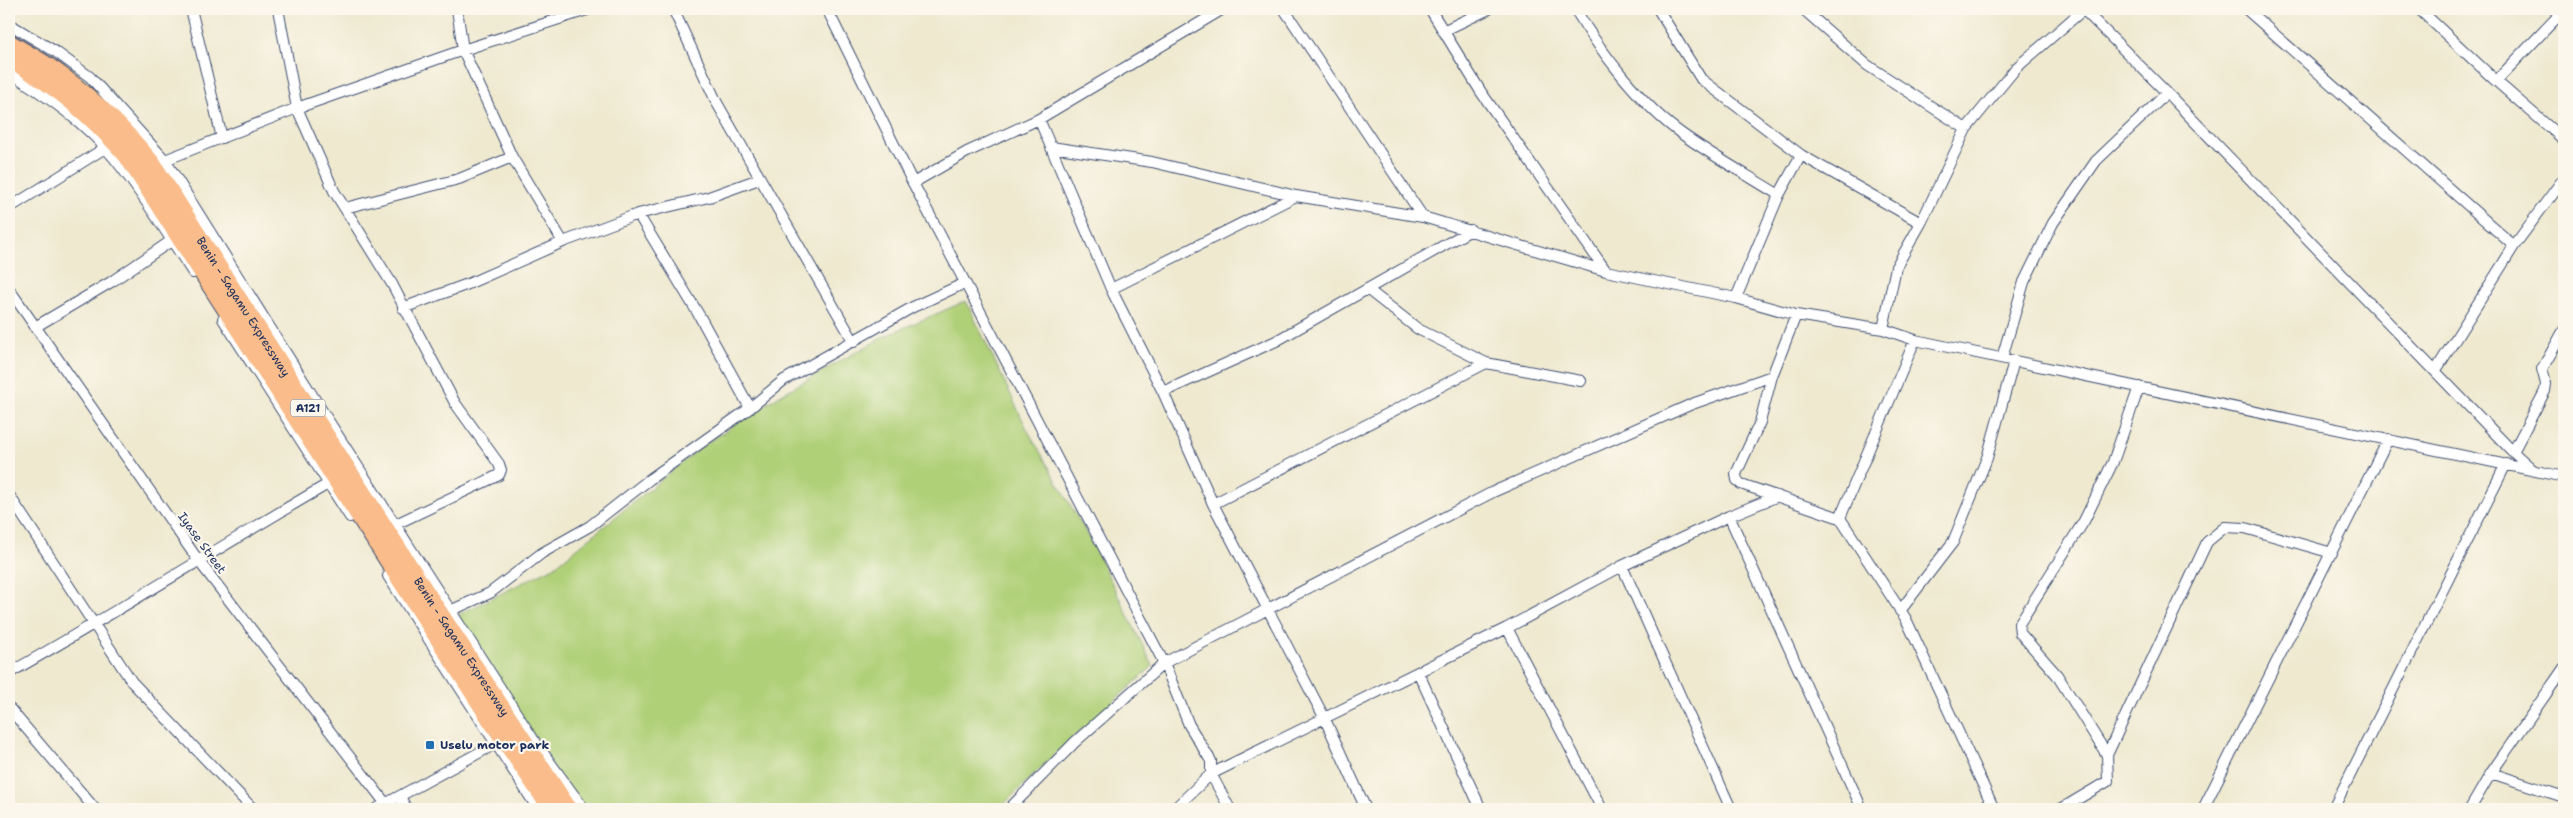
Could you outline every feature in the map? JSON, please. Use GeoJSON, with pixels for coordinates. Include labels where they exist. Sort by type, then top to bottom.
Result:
{"type":"FeatureCollection","features":[{"type":"Feature","properties":{"kind":"highway","name":"Benin - Sagamu Expressway"},"geometry":{"type":"LineString","coordinates":[[9,43],[60,74],[96,104],[128,135],[152,164],[433,604],[568,809]]}},
{"type":"Feature","properties":{"kind":"highway","name":"A121"},"geometry":{"type":"LineString","coordinates":[[9,58],[62,91],[99,124],[128,155],[484,708],[552,809]]}},
{"type":"Feature","properties":{"kind":"street"},"geometry":{"type":"LineString","coordinates":[[191,9],[222,138]]}},
{"type":"Feature","properties":{"kind":"street"},"geometry":{"type":"LineString","coordinates":[[278,9],[297,108],[334,191],[392,284],[403,308],[455,403],[499,464],[501,470],[499,475],[396,524]]}},
{"type":"Feature","properties":{"kind":"street"},"geometry":{"type":"LineString","coordinates":[[457,9],[463,50],[512,157],[562,242]]}},
{"type":"Feature","properties":{"kind":"street"},"geometry":{"type":"LineString","coordinates":[[165,160],[297,108],[463,50],[590,9]]}},
{"type":"Feature","properties":{"kind":"street"},"geometry":{"type":"LineString","coordinates":[[673,9],[717,104],[854,342]]}},
{"type":"Feature","properties":{"kind":"street"},"geometry":{"type":"LineString","coordinates":[[827,9],[913,183],[1164,663],[1189,725],[1211,761],[1211,774],[1230,809]]}},
{"type":"Feature","properties":{"kind":"street"},"geometry":{"type":"LineString","coordinates":[[913,183],[968,152],[1039,119],[1223,9]]}},
{"type":"Feature","properties":{"kind":"street"},"geometry":{"type":"LineString","coordinates":[[1284,9],[1423,217]]}},
{"type":"Feature","properties":{"kind":"street"},"geometry":{"type":"LineString","coordinates":[[1430,9],[1481,92],[1606,271]]}},
{"type":"Feature","properties":{"kind":"street"},"geometry":{"type":"LineString","coordinates":[[1443,31],[1490,9]]}},
{"type":"Feature","properties":{"kind":"street"},"geometry":{"type":"LineString","coordinates":[[1575,9],[1592,37],[1636,92],[1673,126],[1779,196]]}},
{"type":"Feature","properties":{"kind":"street"},"geometry":{"type":"LineString","coordinates":[[1658,9],[1701,79],[1801,155],[1921,223]]}},
{"type":"Feature","properties":{"kind":"street"},"geometry":{"type":"LineString","coordinates":[[1803,9],[1867,65],[1966,129]]}},
{"type":"Feature","properties":{"kind":"street"},"geometry":{"type":"LineString","coordinates":[[1883,329],[1896,267],[1921,223],[1966,129],[2016,68],[2084,9],[2436,370],[2512,452],[2534,470]]}},
{"type":"Feature","properties":{"kind":"street"},"geometry":{"type":"LineString","coordinates":[[2246,9],[2514,246]]}},
{"type":"Feature","properties":{"kind":"street"},"geometry":{"type":"LineString","coordinates":[[2419,9],[2496,81],[2564,140]]}},
{"type":"Feature","properties":{"kind":"street"},"geometry":{"type":"LineString","coordinates":[[2496,81],[2564,10]]}},
{"type":"Feature","properties":{"kind":"street"},"geometry":{"type":"LineString","coordinates":[[9,24],[56,52],[90,77],[165,160],[319,406],[533,738],[584,809]]}},
{"type":"Feature","properties":{"kind":"street"},"geometry":{"type":"LineString","coordinates":[[9,72],[69,113],[105,148],[131,180],[538,809]]}},
{"type":"Feature","properties":{"kind":"street"},"geometry":{"type":"LineString","coordinates":[[2002,358],[2024,282],[2053,223],[2096,161],[2168,93]]}},
{"type":"Feature","properties":{"kind":"street"},"geometry":{"type":"LineString","coordinates":[[1039,119],[1111,289],[1163,392],[1213,504],[1324,717],[1366,809]]}},
{"type":"Feature","properties":{"kind":"street"},"geometry":{"type":"LineString","coordinates":[[1051,147],[1152,162],[1296,196],[1423,217],[1606,271],[1736,298],[1796,315],[1883,329],[1915,340],[2506,464],[2564,478]]}},
{"type":"Feature","properties":{"kind":"street"},"geometry":{"type":"LineString","coordinates":[[9,208],[105,148]]}},
{"type":"Feature","properties":{"kind":"street"},"geometry":{"type":"LineString","coordinates":[[1736,298],[1779,196],[1801,155]]}},
{"type":"Feature","properties":{"kind":"street"},"geometry":{"type":"LineString","coordinates":[[345,208],[459,179],[512,157]]}},
{"type":"Feature","properties":{"kind":"street"},"geometry":{"type":"LineString","coordinates":[[2436,370],[2514,246],[2564,178]]}},
{"type":"Feature","properties":{"kind":"street"},"geometry":{"type":"LineString","coordinates":[[403,308],[468,284],[562,242],[638,214],[709,197],[759,179]]}},
{"type":"Feature","properties":{"kind":"street"},"geometry":{"type":"LineString","coordinates":[[1111,289],[1296,196]]}},
{"type":"Feature","properties":{"kind":"street"},"geometry":{"type":"LineString","coordinates":[[638,214],[699,315],[750,408]]}},
{"type":"Feature","properties":{"kind":"street"},"geometry":{"type":"LineString","coordinates":[[1163,392],[1276,342],[1471,230]]}},
{"type":"Feature","properties":{"kind":"street"},"geometry":{"type":"LineString","coordinates":[[35,327],[111,282],[171,241]]}},
{"type":"Feature","properties":{"kind":"street"},"geometry":{"type":"LineString","coordinates":[[452,610],[490,593],[542,553],[590,526],[650,479],[750,408],[784,380],[914,308],[965,283]]}},
{"type":"Feature","properties":{"kind":"street","name":"Iyase Street"},"geometry":{"type":"LineString","coordinates":[[9,289],[198,560],[386,804]]}},
{"type":"Feature","properties":{"kind":"street"},"geometry":{"type":"LineString","coordinates":[[1367,289],[1418,329],[1486,363],[1581,380]]}},
{"type":"Feature","properties":{"kind":"street"},"geometry":{"type":"LineString","coordinates":[[1796,315],[1772,376],[1760,422],[1736,474],[1737,480],[1741,484],[1840,518],[1900,611],[1994,809]]}},
{"type":"Feature","properties":{"kind":"street"},"geometry":{"type":"LineString","coordinates":[[2512,452],[2545,392],[2546,384],[2542,369],[2564,330]]}},
{"type":"Feature","properties":{"kind":"street"},"geometry":{"type":"LineString","coordinates":[[1840,518],[1915,340]]}},
{"type":"Feature","properties":{"kind":"street"},"geometry":{"type":"LineString","coordinates":[[1900,611],[1953,542],[1988,458],[2014,361]]}},
{"type":"Feature","properties":{"kind":"street"},"geometry":{"type":"LineString","coordinates":[[1213,504],[1486,363]]}},
{"type":"Feature","properties":{"kind":"street"},"geometry":{"type":"LineString","coordinates":[[1009,809],[1075,742],[1164,663],[1493,492],[1692,404],[1772,376]]}},
{"type":"Feature","properties":{"kind":"street"},"geometry":{"type":"LineString","coordinates":[[2061,809],[2108,781],[2110,778],[2107,755],[2057,675],[2020,633],[2019,624],[2084,521],[2114,462],[2139,387]]}},
{"type":"Feature","properties":{"kind":"street"},"geometry":{"type":"LineString","coordinates":[[2203,809],[2388,439]]}},
{"type":"Feature","properties":{"kind":"street"},"geometry":{"type":"LineString","coordinates":[[2333,809],[2506,464]]}},
{"type":"Feature","properties":{"kind":"street"},"geometry":{"type":"LineString","coordinates":[[9,673],[94,625],[198,560],[328,484]]}},
{"type":"Feature","properties":{"kind":"street"},"geometry":{"type":"LineString","coordinates":[[9,495],[132,682],[253,809]]}},
{"type":"Feature","properties":{"kind":"street"},"geometry":{"type":"LineString","coordinates":[[1174,809],[1211,774],[1507,628],[1622,566],[1778,496]]}},
{"type":"Feature","properties":{"kind":"street"},"geometry":{"type":"LineString","coordinates":[[1730,516],[1862,809]]}},
{"type":"Feature","properties":{"kind":"street"},"geometry":{"type":"LineString","coordinates":[[2107,755],[2207,542],[2225,527],[2246,528],[2332,553]]}},
{"type":"Feature","properties":{"kind":"street"},"geometry":{"type":"LineString","coordinates":[[1622,566],[1731,809]]}},
{"type":"Feature","properties":{"kind":"street"},"geometry":{"type":"LineString","coordinates":[[1507,628],[1602,809]]}},
{"type":"Feature","properties":{"kind":"street"},"geometry":{"type":"LineString","coordinates":[[2470,809],[2491,773],[2564,668]]}},
{"type":"Feature","properties":{"kind":"street"},"geometry":{"type":"LineString","coordinates":[[1418,672],[1481,809]]}},
{"type":"Feature","properties":{"kind":"street"},"geometry":{"type":"LineString","coordinates":[[9,708],[95,809]]}},
{"type":"Feature","properties":{"kind":"street"},"geometry":{"type":"LineString","coordinates":[[376,809],[495,744]]}},
{"type":"Feature","properties":{"kind":"street"},"geometry":{"type":"LineString","coordinates":[[2491,773],[2564,797]]}},
{"type":"Feature","properties":{"kind":"street"},"geometry":{"type":"LineString","coordinates":[[400,797],[407,809]]}},
{"type":"Feature","properties":{"kind":"green space"},"geometry":{"type":"Polygon","coordinates":[[[966,301],[1027,429],[1091,541],[1153,666],[1057,752],[999,809],[578,809],[538,759],[450,619],[554,567],[704,445],[780,395],[885,336],[966,301]]]}},
{"type":"Feature","properties":{"kind":"place","name":"Uselu motor park"},"geometry":{"type":"Point","coordinates":[430,745]}}]}
